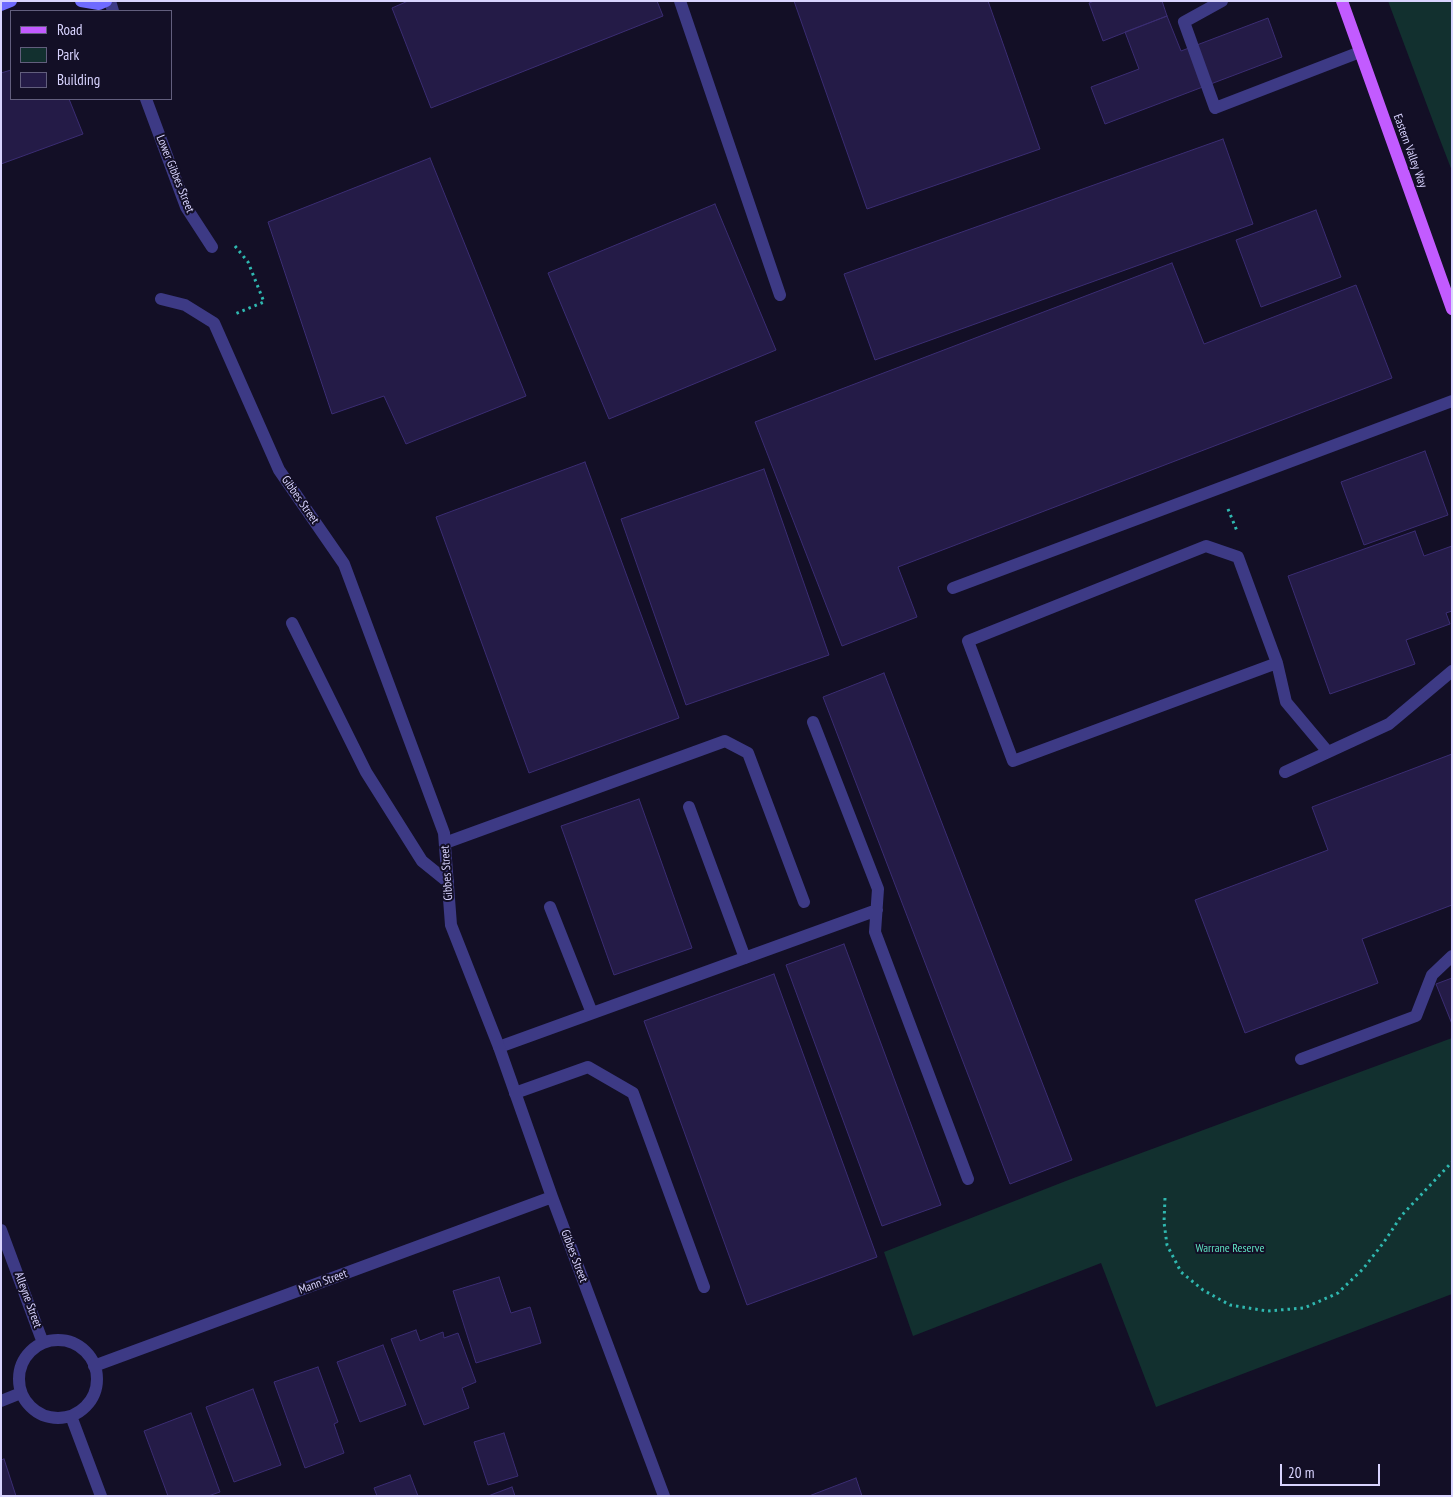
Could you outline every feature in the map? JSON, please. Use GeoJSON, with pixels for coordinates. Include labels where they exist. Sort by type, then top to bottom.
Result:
{"type":"FeatureCollection","features":[{"type":"Feature","properties":{"kind":"main road","name":"Eastern Valley Way"},"geometry":{"type":"LineString","coordinates":[[1342,1],[1449,294],[1452,309]]}},
{"type":"Feature","properties":{"kind":"street"},"geometry":{"type":"LineString","coordinates":[[1,5],[11,1]]}},
{"type":"Feature","properties":{"kind":"street"},"geometry":{"type":"LineString","coordinates":[[81,1],[99,4],[108,1]]}},
{"type":"Feature","properties":{"kind":"street"},"geometry":{"type":"LineString","coordinates":[[680,1],[780,295]]}},
{"type":"Feature","properties":{"kind":"street"},"geometry":{"type":"LineString","coordinates":[[1222,1],[1184,22],[1215,108],[1360,52]]}},
{"type":"Feature","properties":{"kind":"street","name":"Lower Gibbes Street"},"geometry":{"type":"LineString","coordinates":[[146,100],[186,207],[212,246]]}},
{"type":"Feature","properties":{"kind":"street"},"geometry":{"type":"LineString","coordinates":[[161,299],[185,305],[214,323]]}},
{"type":"Feature","properties":{"kind":"street","name":"Gibbes Street"},"geometry":{"type":"LineString","coordinates":[[214,323],[279,470],[344,564],[444,833],[451,925],[499,1047],[552,1198],[664,1496]]}},
{"type":"Feature","properties":{"kind":"street"},"geometry":{"type":"LineString","coordinates":[[953,588],[1452,401]]}},
{"type":"Feature","properties":{"kind":"street"},"geometry":{"type":"LineString","coordinates":[[1277,663],[1013,761],[968,641],[1206,546],[1238,557],[1277,663],[1286,702],[1328,752]]}},
{"type":"Feature","properties":{"kind":"street"},"geometry":{"type":"LineString","coordinates":[[292,623],[366,772],[422,861],[448,882]]}},
{"type":"Feature","properties":{"kind":"street"},"geometry":{"type":"LineString","coordinates":[[1285,772],[1390,724],[1452,671]]}},
{"type":"Feature","properties":{"kind":"street"},"geometry":{"type":"LineString","coordinates":[[813,722],[878,889],[876,932],[968,1179]]}},
{"type":"Feature","properties":{"kind":"street"},"geometry":{"type":"LineString","coordinates":[[445,843],[725,741],[748,753],[804,902]]}},
{"type":"Feature","properties":{"kind":"street"},"geometry":{"type":"LineString","coordinates":[[689,807],[745,958]]}},
{"type":"Feature","properties":{"kind":"street"},"geometry":{"type":"LineString","coordinates":[[550,907],[592,1013]]}},
{"type":"Feature","properties":{"kind":"street"},"geometry":{"type":"LineString","coordinates":[[499,1047],[877,910]]}},
{"type":"Feature","properties":{"kind":"street"},"geometry":{"type":"LineString","coordinates":[[1301,1059],[1416,1016],[1432,975],[1452,956]]}},
{"type":"Feature","properties":{"kind":"street"},"geometry":{"type":"LineString","coordinates":[[515,1092],[588,1067],[633,1092],[704,1287]]}},
{"type":"Feature","properties":{"kind":"street","name":"Mann Street"},"geometry":{"type":"LineString","coordinates":[[94,1366],[552,1198]]}},
{"type":"Feature","properties":{"kind":"street","name":"Alleyne Street"},"geometry":{"type":"LineString","coordinates":[[1,1230],[44,1343]]}},
{"type":"Feature","properties":{"kind":"street"},"geometry":{"type":"LineString","coordinates":[[56,1340],[74,1344],[88,1354],[94,1366],[97,1378],[96,1390],[82,1410],[71,1416],[59,1418],[41,1414],[27,1403],[21,1393],[19,1381],[22,1363],[33,1349],[44,1343],[56,1340]]}},
{"type":"Feature","properties":{"kind":"street"},"geometry":{"type":"LineString","coordinates":[[1,1401],[21,1393]]}},
{"type":"Feature","properties":{"kind":"street"},"geometry":{"type":"LineString","coordinates":[[71,1416],[101,1496]]}},
{"type":"Feature","properties":{"kind":"path"},"geometry":{"type":"LineString","coordinates":[[212,246],[237,246],[248,262],[264,302],[214,323]]}},
{"type":"Feature","properties":{"kind":"path"},"geometry":{"type":"LineString","coordinates":[[1165,1198],[1164,1222],[1168,1245],[1181,1272],[1203,1290],[1230,1305],[1267,1311],[1304,1308],[1338,1293],[1363,1268],[1402,1215],[1452,1162]]}},
{"type":"Feature","properties":{"kind":"green space"},"geometry":{"type":"Polygon","coordinates":[[[1388,1],[1452,1],[1452,171],[1434,124],[1388,1]]]}},
{"type":"Feature","properties":{"kind":"green space","name":"Warrane Reserve"},"geometry":{"type":"Polygon","coordinates":[[[1452,1038],[1452,1294],[1156,1407],[1101,1263],[913,1336],[884,1252],[1071,1179],[1452,1038]]]}},
{"type":"Feature","properties":{"kind":"building"},"geometry":{"type":"Polygon","coordinates":[[[408,1],[657,1],[663,16],[431,108],[392,8],[408,1]]]}},
{"type":"Feature","properties":{"kind":"building"},"geometry":{"type":"Polygon","coordinates":[[[794,1],[988,1],[1040,149],[867,209],[794,1]]]}},
{"type":"Feature","properties":{"kind":"building"},"geometry":{"type":"Polygon","coordinates":[[[1094,1],[1162,1],[1167,16],[1103,41],[1089,3],[1094,1]]]}},
{"type":"Feature","properties":{"kind":"building"},"geometry":{"type":"Polygon","coordinates":[[[1167,16],[1181,51],[1268,18],[1282,57],[1105,124],[1091,87],[1139,69],[1125,32],[1167,16]]]}},
{"type":"Feature","properties":{"kind":"building"},"geometry":{"type":"Polygon","coordinates":[[[10,70],[10,100],[69,100],[83,134],[1,164],[1,73],[10,70]]]}},
{"type":"Feature","properties":{"kind":"building"},"geometry":{"type":"Polygon","coordinates":[[[1223,139],[1253,224],[875,360],[844,274],[1223,139]]]}},
{"type":"Feature","properties":{"kind":"building"},"geometry":{"type":"Polygon","coordinates":[[[430,158],[526,396],[406,444],[384,396],[332,414],[268,222],[430,158]]]}},
{"type":"Feature","properties":{"kind":"building"},"geometry":{"type":"Polygon","coordinates":[[[715,204],[776,350],[609,419],[548,273],[715,204]]]}},
{"type":"Feature","properties":{"kind":"building"},"geometry":{"type":"Polygon","coordinates":[[[1316,210],[1341,277],[1261,307],[1236,240],[1316,210]]]}},
{"type":"Feature","properties":{"kind":"building"},"geometry":{"type":"Polygon","coordinates":[[[1172,263],[1204,344],[1356,285],[1392,378],[898,567],[917,617],[842,646],[755,422],[1172,263]]]}},
{"type":"Feature","properties":{"kind":"building"},"geometry":{"type":"Polygon","coordinates":[[[1425,451],[1448,515],[1364,545],[1341,482],[1425,451]]]}},
{"type":"Feature","properties":{"kind":"building"},"geometry":{"type":"Polygon","coordinates":[[[585,462],[679,718],[529,773],[436,517],[585,462]]]}},
{"type":"Feature","properties":{"kind":"building"},"geometry":{"type":"Polygon","coordinates":[[[764,469],[829,655],[686,705],[621,519],[764,469]]]}},
{"type":"Feature","properties":{"kind":"building"},"geometry":{"type":"Polygon","coordinates":[[[1415,531],[1424,556],[1452,546],[1452,611],[1446,613],[1450,624],[1406,640],[1415,664],[1330,694],[1288,576],[1415,531]]]}},
{"type":"Feature","properties":{"kind":"building"},"geometry":{"type":"Polygon","coordinates":[[[884,673],[1072,1160],[1010,1184],[823,697],[884,673]]]}},
{"type":"Feature","properties":{"kind":"building"},"geometry":{"type":"Polygon","coordinates":[[[1452,754],[1452,905],[1362,939],[1378,983],[1245,1033],[1195,900],[1328,850],[1312,807],[1452,754]]]}},
{"type":"Feature","properties":{"kind":"building"},"geometry":{"type":"Polygon","coordinates":[[[639,799],[692,948],[614,975],[561,826],[639,799]]]}},
{"type":"Feature","properties":{"kind":"building"},"geometry":{"type":"Polygon","coordinates":[[[844,944],[941,1205],[882,1226],[786,965],[844,944]]]}},
{"type":"Feature","properties":{"kind":"building"},"geometry":{"type":"Polygon","coordinates":[[[774,974],[877,1257],[747,1305],[644,1021],[774,974]]]}},
{"type":"Feature","properties":{"kind":"building"},"geometry":{"type":"Polygon","coordinates":[[[1452,978],[1452,1024],[1436,984],[1452,978]]]}},
{"type":"Feature","properties":{"kind":"building"},"geometry":{"type":"Polygon","coordinates":[[[499,1277],[511,1313],[530,1307],[541,1343],[476,1363],[453,1291],[499,1277]]]}},
{"type":"Feature","properties":{"kind":"building"},"geometry":{"type":"Polygon","coordinates":[[[416,1330],[420,1341],[443,1332],[444,1338],[458,1333],[476,1382],[462,1388],[469,1408],[424,1425],[391,1339],[416,1330]]]}},
{"type":"Feature","properties":{"kind":"building"},"geometry":{"type":"Polygon","coordinates":[[[383,1345],[406,1405],[360,1422],[337,1362],[383,1345]]]}},
{"type":"Feature","properties":{"kind":"building"},"geometry":{"type":"Polygon","coordinates":[[[318,1367],[338,1422],[334,1424],[344,1453],[305,1468],[274,1382],[318,1367]]]}},
{"type":"Feature","properties":{"kind":"building"},"geometry":{"type":"Polygon","coordinates":[[[253,1389],[281,1465],[234,1482],[206,1407],[253,1389]]]}},
{"type":"Feature","properties":{"kind":"building"},"geometry":{"type":"Polygon","coordinates":[[[191,1413],[220,1492],[208,1496],[168,1496],[144,1431],[191,1413]]]}},
{"type":"Feature","properties":{"kind":"building"},"geometry":{"type":"Polygon","coordinates":[[[504,1433],[518,1476],[488,1485],[474,1442],[504,1433]]]}},
{"type":"Feature","properties":{"kind":"building"},"geometry":{"type":"Polygon","coordinates":[[[4,1459],[16,1496],[1,1496],[1,1460],[4,1459]]]}},
{"type":"Feature","properties":{"kind":"building"},"geometry":{"type":"Polygon","coordinates":[[[410,1475],[418,1496],[377,1496],[374,1488],[410,1475]]]}},
{"type":"Feature","properties":{"kind":"building"},"geometry":{"type":"Polygon","coordinates":[[[856,1478],[862,1496],[809,1496],[856,1478]]]}},
{"type":"Feature","properties":{"kind":"building"},"geometry":{"type":"Polygon","coordinates":[[[512,1487],[515,1496],[488,1496],[512,1487]]]}}]}
